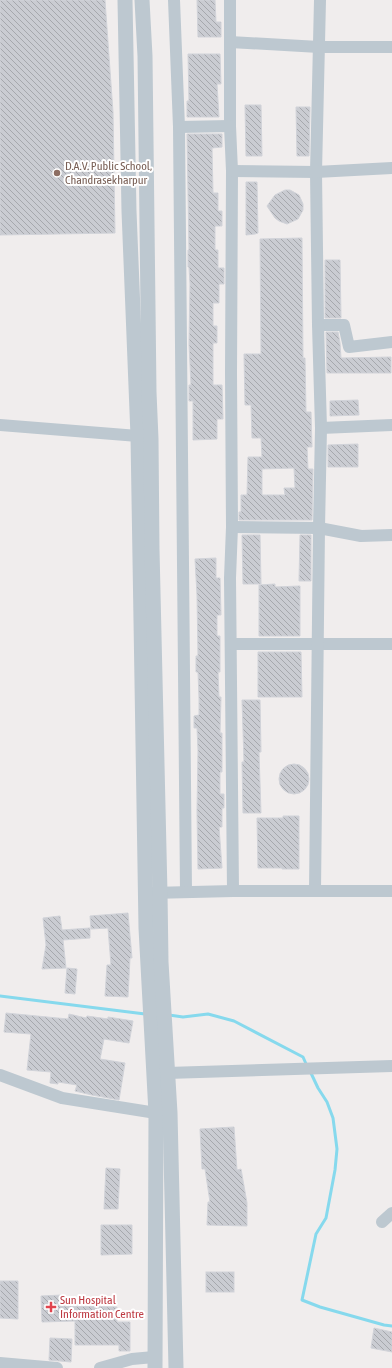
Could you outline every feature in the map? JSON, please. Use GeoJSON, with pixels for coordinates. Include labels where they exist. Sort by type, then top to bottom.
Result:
{"type":"FeatureCollection","features":[{"type":"Feature","properties":{"kind":"street"},"geometry":{"type":"LineString","coordinates":[[125,0],[129,218],[138,436],[153,893],[161,962],[170,1113],[176,1368]]}},
{"type":"Feature","properties":{"kind":"street"},"geometry":{"type":"LineString","coordinates":[[100,1368],[132,1358],[155,1362],[156,1113],[146,928],[153,893],[152,439],[149,392],[145,56],[142,0]]}},
{"type":"Feature","properties":{"kind":"street"},"geometry":{"type":"LineString","coordinates":[[174,0],[179,127],[186,892]]}},
{"type":"Feature","properties":{"kind":"street"},"geometry":{"type":"LineString","coordinates":[[230,0],[230,126],[232,170],[232,527],[230,644],[233,891]]}},
{"type":"Feature","properties":{"kind":"street"},"geometry":{"type":"LineString","coordinates":[[315,891],[321,428],[316,172],[320,0]]}},
{"type":"Feature","properties":{"kind":"street"},"geometry":{"type":"LineString","coordinates":[[230,42],[319,47],[392,47]]}},
{"type":"Feature","properties":{"kind":"street"},"geometry":{"type":"LineString","coordinates":[[179,127],[230,126]]}},
{"type":"Feature","properties":{"kind":"street"},"geometry":{"type":"LineString","coordinates":[[232,170],[316,172],[392,168]]}},
{"type":"Feature","properties":{"kind":"street"},"geometry":{"type":"LineString","coordinates":[[318,325],[344,325],[349,347],[392,342]]}},
{"type":"Feature","properties":{"kind":"street"},"geometry":{"type":"LineString","coordinates":[[0,425],[138,436]]}},
{"type":"Feature","properties":{"kind":"street"},"geometry":{"type":"LineString","coordinates":[[321,428],[392,426]]}},
{"type":"Feature","properties":{"kind":"street"},"geometry":{"type":"LineString","coordinates":[[232,527],[319,528],[361,536],[392,535]]}},
{"type":"Feature","properties":{"kind":"street"},"geometry":{"type":"LineString","coordinates":[[230,644],[392,644]]}},
{"type":"Feature","properties":{"kind":"street"},"geometry":{"type":"LineString","coordinates":[[153,893],[233,891],[392,891]]}},
{"type":"Feature","properties":{"kind":"street"},"geometry":{"type":"LineString","coordinates":[[168,1073],[392,1066]]}},
{"type":"Feature","properties":{"kind":"street"},"geometry":{"type":"LineString","coordinates":[[0,1074],[62,1098],[156,1113]]}},
{"type":"Feature","properties":{"kind":"street"},"geometry":{"type":"LineString","coordinates":[[382,1222],[392,1213]]}},
{"type":"Feature","properties":{"kind":"street"},"geometry":{"type":"LineString","coordinates":[[0,1363],[57,1368]]}},
{"type":"Feature","properties":{"kind":"building","name":"D.A.V. Public School, Chandrasekharpur"},"geometry":{"type":"Polygon","coordinates":[[[0,0],[105,0],[113,112],[115,233],[0,235],[0,0]]]}},
{"type":"Feature","properties":{"kind":"building"},"geometry":{"type":"Polygon","coordinates":[[[197,0],[215,0],[216,22],[221,22],[221,37],[198,37],[197,0]]]}},
{"type":"Feature","properties":{"kind":"building"},"geometry":{"type":"Polygon","coordinates":[[[188,54],[220,54],[221,84],[217,84],[219,117],[187,117],[187,101],[189,101],[188,54]]]}},
{"type":"Feature","properties":{"kind":"building"},"geometry":{"type":"Polygon","coordinates":[[[245,105],[261,105],[262,156],[246,156],[245,105]]]}},
{"type":"Feature","properties":{"kind":"building"},"geometry":{"type":"Polygon","coordinates":[[[296,107],[310,107],[309,156],[297,156],[296,107]]]}},
{"type":"Feature","properties":{"kind":"building"},"geometry":{"type":"Polygon","coordinates":[[[187,134],[222,134],[222,147],[212,148],[213,193],[218,193],[218,211],[222,211],[222,226],[215,226],[215,250],[218,250],[218,268],[224,268],[224,284],[219,284],[219,303],[213,303],[213,326],[217,326],[217,343],[213,343],[213,385],[222,385],[223,419],[217,419],[217,439],[193,440],[193,401],[189,401],[189,385],[191,385],[189,344],[190,284],[188,267],[187,134]]]}},
{"type":"Feature","properties":{"kind":"building"},"geometry":{"type":"Polygon","coordinates":[[[246,182],[257,182],[258,233],[246,235],[246,182]]]}},
{"type":"Feature","properties":{"kind":"building"},"geometry":{"type":"Polygon","coordinates":[[[285,190],[290,190],[299,195],[303,204],[303,210],[298,219],[287,224],[275,218],[267,206],[275,195],[285,190]]]}},
{"type":"Feature","properties":{"kind":"building"},"geometry":{"type":"Polygon","coordinates":[[[302,238],[303,358],[305,358],[306,412],[311,412],[312,447],[307,447],[308,469],[313,469],[312,520],[239,520],[239,512],[241,512],[241,495],[247,495],[248,457],[262,457],[261,438],[252,438],[251,405],[245,405],[244,354],[261,354],[260,239],[302,238]],[[294,468],[262,469],[262,495],[285,495],[284,488],[295,488],[294,468]]]}},
{"type":"Feature","properties":{"kind":"building"},"geometry":{"type":"Polygon","coordinates":[[[325,260],[340,260],[341,318],[325,318],[325,260]]]}},
{"type":"Feature","properties":{"kind":"building"},"geometry":{"type":"Polygon","coordinates":[[[326,332],[338,332],[341,358],[391,357],[391,373],[327,373],[326,332]]]}},
{"type":"Feature","properties":{"kind":"building"},"geometry":{"type":"Polygon","coordinates":[[[358,400],[359,415],[330,416],[330,401],[358,400]]]}},
{"type":"Feature","properties":{"kind":"building"},"geometry":{"type":"Polygon","coordinates":[[[358,444],[358,467],[328,467],[328,445],[358,444]]]}},
{"type":"Feature","properties":{"kind":"building"},"geometry":{"type":"Polygon","coordinates":[[[242,535],[260,535],[261,584],[243,584],[242,535]]]}},
{"type":"Feature","properties":{"kind":"building"},"geometry":{"type":"Polygon","coordinates":[[[300,535],[311,535],[311,581],[299,581],[300,535]]]}},
{"type":"Feature","properties":{"kind":"building"},"geometry":{"type":"Polygon","coordinates":[[[216,558],[216,578],[220,578],[221,615],[217,615],[217,636],[220,636],[220,672],[218,672],[219,697],[221,697],[220,733],[222,733],[222,772],[220,772],[220,794],[224,794],[222,827],[219,827],[222,868],[198,869],[198,750],[197,728],[194,728],[194,716],[199,715],[199,698],[198,672],[196,672],[196,656],[198,656],[195,559],[216,558]]]}},
{"type":"Feature","properties":{"kind":"building"},"geometry":{"type":"Polygon","coordinates":[[[275,584],[275,587],[300,586],[300,636],[259,636],[259,585],[275,584]]]}},
{"type":"Feature","properties":{"kind":"building"},"geometry":{"type":"Polygon","coordinates":[[[258,652],[301,652],[302,697],[258,697],[258,652]]]}},
{"type":"Feature","properties":{"kind":"building"},"geometry":{"type":"Polygon","coordinates":[[[242,700],[260,700],[261,752],[259,752],[261,813],[243,813],[242,762],[244,762],[242,700]]]}},
{"type":"Feature","properties":{"kind":"building"},"geometry":{"type":"Polygon","coordinates":[[[294,764],[305,768],[309,779],[305,790],[294,794],[283,790],[279,779],[283,768],[294,764]]]}},
{"type":"Feature","properties":{"kind":"building"},"geometry":{"type":"Polygon","coordinates":[[[283,816],[299,816],[299,869],[258,868],[257,818],[283,818],[283,816]]]}},
{"type":"Feature","properties":{"kind":"building"},"geometry":{"type":"Polygon","coordinates":[[[128,913],[132,958],[130,958],[128,997],[105,996],[107,965],[111,965],[108,928],[91,929],[90,916],[128,913]]]}},
{"type":"Feature","properties":{"kind":"building"},"geometry":{"type":"Polygon","coordinates":[[[60,916],[62,930],[90,928],[90,938],[63,940],[66,968],[42,969],[46,945],[43,918],[60,916]]]}},
{"type":"Feature","properties":{"kind":"building"},"geometry":{"type":"Polygon","coordinates":[[[67,968],[77,969],[75,994],[65,993],[67,968]]]}},
{"type":"Feature","properties":{"kind":"building"},"geometry":{"type":"Polygon","coordinates":[[[6,1013],[68,1019],[69,1014],[86,1018],[87,1016],[108,1019],[108,1017],[133,1021],[129,1043],[104,1039],[100,1059],[125,1063],[119,1100],[75,1091],[77,1085],[58,1082],[58,1084],[50,1083],[51,1072],[27,1070],[31,1034],[4,1032],[6,1013]]]}},
{"type":"Feature","properties":{"kind":"building"},"geometry":{"type":"Polygon","coordinates":[[[234,1127],[237,1170],[241,1169],[247,1203],[247,1226],[207,1225],[208,1202],[210,1202],[205,1169],[202,1169],[200,1129],[234,1127]]]}},
{"type":"Feature","properties":{"kind":"building"},"geometry":{"type":"Polygon","coordinates":[[[106,1168],[120,1169],[118,1209],[104,1209],[106,1168]]]}},
{"type":"Feature","properties":{"kind":"building"},"geometry":{"type":"Polygon","coordinates":[[[101,1225],[132,1225],[132,1254],[101,1255],[101,1225]]]}},
{"type":"Feature","properties":{"kind":"building"},"geometry":{"type":"Polygon","coordinates":[[[206,1272],[234,1272],[234,1292],[206,1292],[206,1272]]]}},
{"type":"Feature","properties":{"kind":"building"},"geometry":{"type":"Polygon","coordinates":[[[0,1281],[18,1281],[18,1319],[0,1318],[0,1281]]]}},
{"type":"Feature","properties":{"kind":"building"},"geometry":{"type":"Polygon","coordinates":[[[63,1295],[63,1306],[117,1307],[117,1322],[130,1322],[130,1351],[119,1351],[119,1345],[75,1345],[75,1321],[42,1322],[41,1296],[63,1295]]]}},
{"type":"Feature","properties":{"kind":"building"},"geometry":{"type":"Polygon","coordinates":[[[374,1328],[392,1332],[392,1352],[371,1348],[374,1328]]]}},
{"type":"Feature","properties":{"kind":"building"},"geometry":{"type":"Polygon","coordinates":[[[50,1338],[72,1339],[71,1362],[49,1360],[50,1338]]]}},
{"type":"Feature","properties":{"kind":"waterway"},"geometry":{"type":"LineString","coordinates":[[0,996],[145,1014]]}},
{"type":"Feature","properties":{"kind":"waterway"},"geometry":{"type":"LineString","coordinates":[[169,1015],[183,1017],[208,1014],[234,1021],[303,1057],[307,1066]]}},
{"type":"Feature","properties":{"kind":"waterway"},"geometry":{"type":"LineString","coordinates":[[310,1071],[327,1102],[333,1118],[337,1149],[335,1170],[326,1218],[316,1234],[302,1300],[320,1307],[392,1326]]}},
{"type":"Feature","properties":{"kind":"place","name":"D.A.V. Public School, Chandrasekharpur"},"geometry":{"type":"Point","coordinates":[57,173]}},
{"type":"Feature","properties":{"kind":"place","name":"Sun Hospital Information Centre"},"geometry":{"type":"Point","coordinates":[51,1307]}}]}
